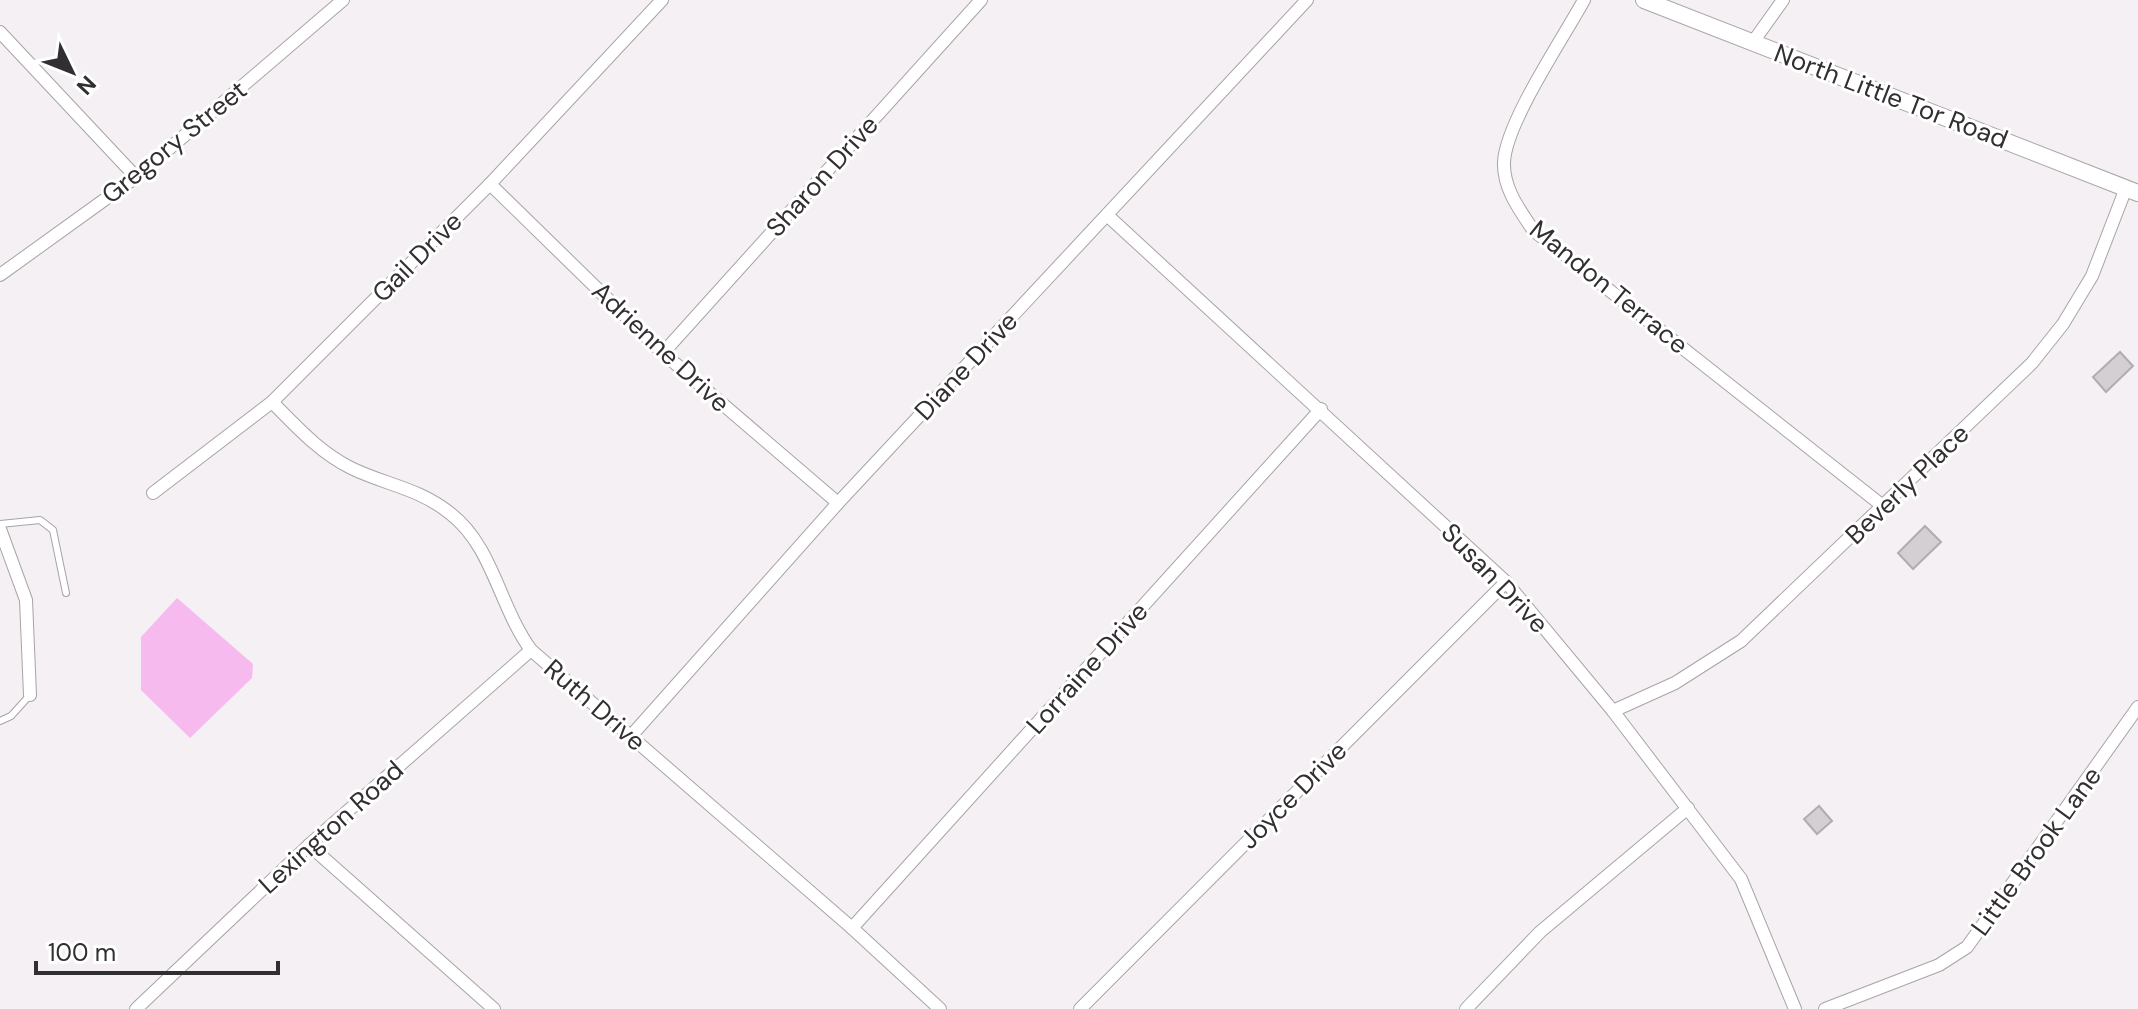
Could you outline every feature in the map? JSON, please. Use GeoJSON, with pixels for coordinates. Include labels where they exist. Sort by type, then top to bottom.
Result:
{"type":"FeatureCollection","features":[{"type":"Feature","properties":{"kind":"street","name":"Gregory Street"},"geometry":{"type":"LineString","coordinates":[[0,275],[136,177],[343,0]]}},
{"type":"Feature","properties":{"kind":"street","name":"Gail Drive"},"geometry":{"type":"LineString","coordinates":[[153,493],[272,402],[490,184],[662,0]]}},
{"type":"Feature","properties":{"kind":"street","name":"Sharon Drive"},"geometry":{"type":"LineString","coordinates":[[663,353],[981,0]]}},
{"type":"Feature","properties":{"kind":"street","name":"Diane Drive"},"geometry":{"type":"LineString","coordinates":[[631,736],[838,503],[1307,0]]}},
{"type":"Feature","properties":{"kind":"street","name":"Mandon Terrace"},"geometry":{"type":"LineString","coordinates":[[1584,0],[1515,124],[1504,161],[1511,198],[1533,230],[1884,507]]}},
{"type":"Feature","properties":{"kind":"street","name":"North Little Tor Road"},"geometry":{"type":"LineString","coordinates":[[1644,0],[2132,191]]}},
{"type":"Feature","properties":{"kind":"street"},"geometry":{"type":"LineString","coordinates":[[1753,42],[1783,0]]}},
{"type":"Feature","properties":{"kind":"street"},"geometry":{"type":"LineString","coordinates":[[0,32],[136,177]]}},
{"type":"Feature","properties":{"kind":"street","name":"Adrienne Drive"},"geometry":{"type":"LineString","coordinates":[[490,184],[663,353],[838,503]]}},
{"type":"Feature","properties":{"kind":"street","name":"Beverly Place"},"geometry":{"type":"LineString","coordinates":[[1613,711],[1675,683],[1741,641],[2032,363],[2063,324],[2092,276],[2132,191]]}},
{"type":"Feature","properties":{"kind":"street","name":"Susan Drive"},"geometry":{"type":"LineString","coordinates":[[1108,216],[1506,582],[1613,711],[1741,879],[1795,1009]]}},
{"type":"Feature","properties":{"kind":"street","name":"Ruth Drive"},"geometry":{"type":"LineString","coordinates":[[272,402],[319,449],[353,469],[412,489],[453,515],[483,549],[511,623],[531,650],[852,928],[940,1009]]}},
{"type":"Feature","properties":{"kind":"street","name":"Lorraine Drive"},"geometry":{"type":"LineString","coordinates":[[852,928],[1321,409]]}},
{"type":"Feature","properties":{"kind":"street"},"geometry":{"type":"LineString","coordinates":[[0,529],[26,600],[30,695]]}},
{"type":"Feature","properties":{"kind":"street","name":"Joyce Drive"},"geometry":{"type":"LineString","coordinates":[[1080,1009],[1506,582]]}},
{"type":"Feature","properties":{"kind":"street","name":"Lexington Road"},"geometry":{"type":"LineString","coordinates":[[136,1009],[309,845],[531,650]]}},
{"type":"Feature","properties":{"kind":"street","name":"Little Brook Lane"},"geometry":{"type":"LineString","coordinates":[[1825,1009],[1939,965],[1967,947],[2138,707]]}},
{"type":"Feature","properties":{"kind":"street"},"geometry":{"type":"LineString","coordinates":[[1466,1009],[1540,932],[1688,808]]}},
{"type":"Feature","properties":{"kind":"street"},"geometry":{"type":"LineString","coordinates":[[309,845],[494,1009]]}},
{"type":"Feature","properties":{"kind":"lane"},"geometry":{"type":"LineString","coordinates":[[0,529],[40,520],[53,530],[66,593]]}},
{"type":"Feature","properties":{"kind":"lane"},"geometry":{"type":"LineString","coordinates":[[0,721],[11,716],[30,695]]}},
{"type":"Feature","properties":{"kind":"shaded area"},"geometry":{"type":"Polygon","coordinates":[[[177,598],[253,664],[252,678],[190,738],[141,690],[141,637],[177,598]]]}},
{"type":"Feature","properties":{"kind":"building"},"geometry":{"type":"Polygon","coordinates":[[[2120,352],[2133,366],[2106,392],[2093,377],[2120,352]]]}},
{"type":"Feature","properties":{"kind":"building"},"geometry":{"type":"Polygon","coordinates":[[[1925,526],[1941,542],[1913,569],[1898,553],[1925,526]]]}},
{"type":"Feature","properties":{"kind":"building"},"geometry":{"type":"Polygon","coordinates":[[[1819,806],[1832,821],[1817,834],[1804,819],[1819,806]]]}}]}
